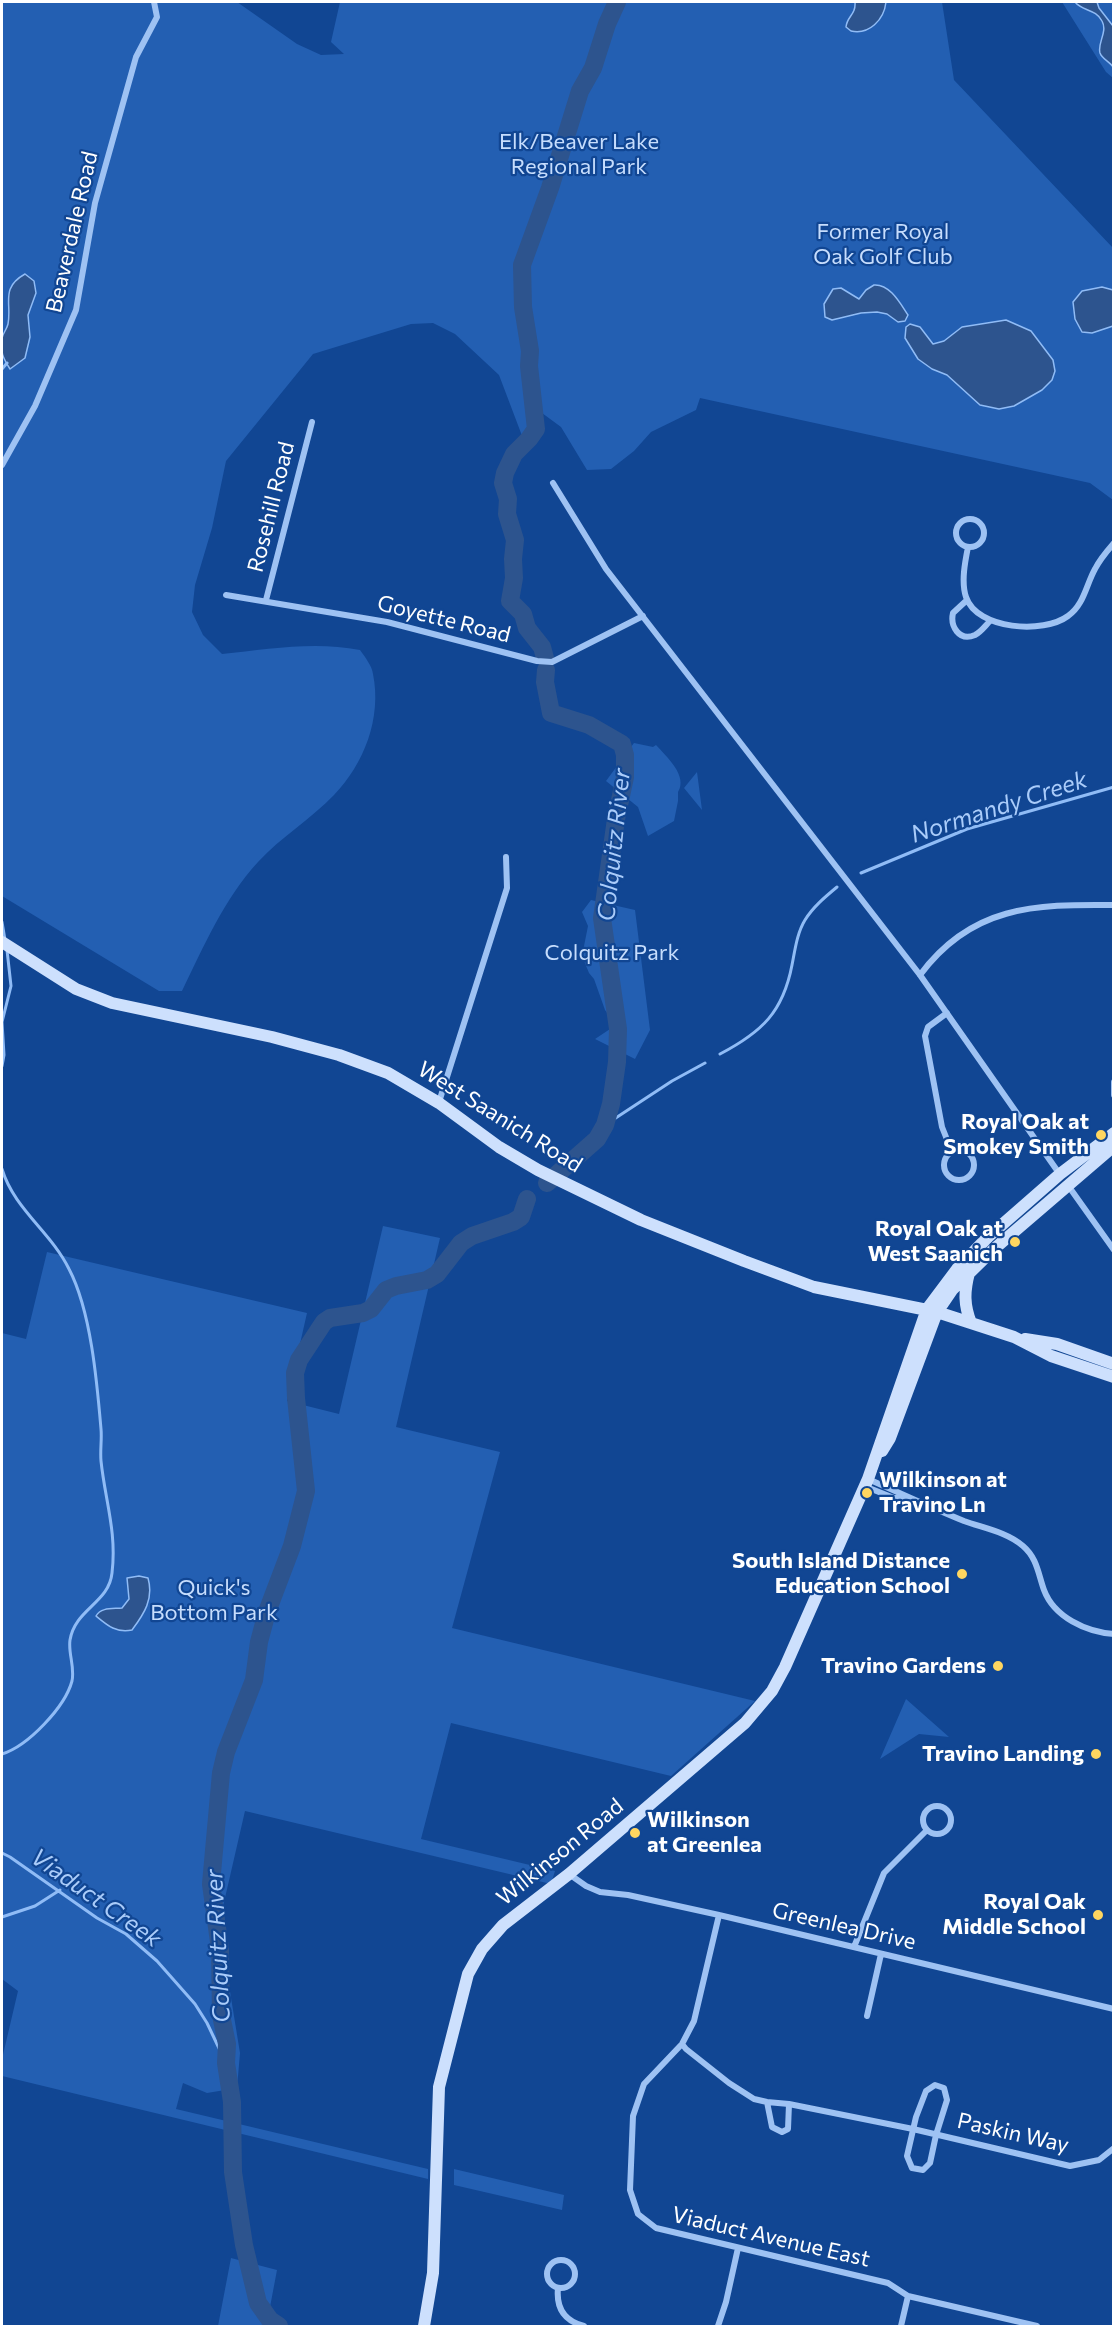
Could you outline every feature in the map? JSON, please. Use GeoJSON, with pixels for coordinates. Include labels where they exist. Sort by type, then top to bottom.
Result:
{"type":"FeatureCollection","features":[{"type":"Feature","properties":{"kind":"main road","name":"West Saanich Road"},"geometry":{"type":"LineString","coordinates":[[2,942],[76,989],[112,1003],[272,1037],[339,1055],[388,1073],[439,1103],[499,1147],[538,1170],[649,1223],[814,1287],[932,1311],[1014,1337],[1057,1344],[1113,1364]]}},
{"type":"Feature","properties":{"kind":"main road"},"geometry":{"type":"LineString","coordinates":[[932,1311],[1063,1179],[1113,1133]]}},
{"type":"Feature","properties":{"kind":"main road"},"geometry":{"type":"LineString","coordinates":[[932,1311],[957,1269],[988,1237],[1063,1179],[1113,1146]]}},
{"type":"Feature","properties":{"kind":"main road"},"geometry":{"type":"LineString","coordinates":[[969,1272],[964,1291],[965,1306],[971,1323]]}},
{"type":"Feature","properties":{"kind":"main road","name":"Wilkinson Road"},"geometry":{"type":"LineString","coordinates":[[424,2326],[433,2273],[439,2087],[468,1974],[482,1949],[503,1925],[568,1874],[745,1723],[772,1691],[785,1667],[868,1478],[932,1311]]}},
{"type":"Feature","properties":{"kind":"main road","name":"West Saanich Road"},"geometry":{"type":"LineString","coordinates":[[1014,1337],[1051,1356],[1113,1377]]}},
{"type":"Feature","properties":{"kind":"street","name":"Beaverdale Road"},"geometry":{"type":"LineString","coordinates":[[2,465],[35,406],[76,310],[95,203],[136,57],[157,17],[154,2]]}},
{"type":"Feature","properties":{"kind":"street","name":"Rosehill Road"},"geometry":{"type":"LineString","coordinates":[[266,600],[312,422]]}},
{"type":"Feature","properties":{"kind":"street"},"geometry":{"type":"LineString","coordinates":[[554,483],[606,569],[920,975],[1113,1250]]}},
{"type":"Feature","properties":{"kind":"street"},"geometry":{"type":"LineString","coordinates":[[969,519],[981,524],[984,531],[980,543],[968,547],[961,544],[956,533],[957,526],[969,519]]}},
{"type":"Feature","properties":{"kind":"street"},"geometry":{"type":"LineString","coordinates":[[968,547],[964,585],[967,600],[990,621],[1032,627],[1054,624],[1068,617],[1078,607],[1095,569],[1113,543]]}},
{"type":"Feature","properties":{"kind":"street","name":"Goyette Road"},"geometry":{"type":"LineString","coordinates":[[226,595],[387,622],[537,661],[552,662],[643,616]]}},
{"type":"Feature","properties":{"kind":"street"},"geometry":{"type":"LineString","coordinates":[[967,600],[952,613],[952,624],[959,634],[975,635],[990,621]]}},
{"type":"Feature","properties":{"kind":"street"},"geometry":{"type":"LineString","coordinates":[[439,1103],[507,888],[506,857]]}},
{"type":"Feature","properties":{"kind":"street"},"geometry":{"type":"LineString","coordinates":[[920,975],[935,954],[955,936],[989,919],[1042,907],[1113,906]]}},
{"type":"Feature","properties":{"kind":"street"},"geometry":{"type":"LineString","coordinates":[[947,1013],[928,1027],[925,1036],[942,1127],[952,1152]]}},
{"type":"Feature","properties":{"kind":"street"},"geometry":{"type":"LineString","coordinates":[[1113,1082],[1113,1095]]}},
{"type":"Feature","properties":{"kind":"street"},"geometry":{"type":"LineString","coordinates":[[964,1150],[973,1159],[973,1171],[969,1176],[958,1179],[947,1173],[945,1161],[952,1152],[964,1150]]}},
{"type":"Feature","properties":{"kind":"street"},"geometry":{"type":"LineString","coordinates":[[868,1478],[894,1498],[911,1498],[1021,1544],[1036,1562],[1047,1598],[1055,1608],[1077,1624],[1113,1634]]}},
{"type":"Feature","properties":{"kind":"street"},"geometry":{"type":"LineString","coordinates":[[936,1806],[947,1810],[951,1820],[947,1831],[937,1835],[926,1831],[922,1821],[926,1810],[936,1806]]}},
{"type":"Feature","properties":{"kind":"street"},"geometry":{"type":"LineString","coordinates":[[854,1947],[884,1874],[926,1831]]}},
{"type":"Feature","properties":{"kind":"street","name":"Greenlea Drive"},"geometry":{"type":"LineString","coordinates":[[568,1874],[600,1892],[628,1895],[719,1915],[1113,2009]]}},
{"type":"Feature","properties":{"kind":"street","name":"Viaduct Avenue East"},"geometry":{"type":"LineString","coordinates":[[719,1915],[694,2021],[682,2044],[644,2084],[633,2116],[630,2190],[638,2214],[656,2228],[888,2283],[908,2296],[1037,2326]]}},
{"type":"Feature","properties":{"kind":"street"},"geometry":{"type":"LineString","coordinates":[[867,2016],[881,1954]]}},
{"type":"Feature","properties":{"kind":"street","name":"Paskin Way"},"geometry":{"type":"LineString","coordinates":[[682,2044],[729,2083],[754,2099],[766,2102],[789,2104],[913,2129],[1070,2166],[1099,2160],[1113,2148]]}},
{"type":"Feature","properties":{"kind":"street","name":"Paskin Way"},"geometry":{"type":"LineString","coordinates":[[935,2085],[944,2088],[947,2100],[930,2163],[923,2170],[912,2168],[907,2156],[913,2129],[926,2091],[935,2085]]}},
{"type":"Feature","properties":{"kind":"street"},"geometry":{"type":"LineString","coordinates":[[766,2102],[772,2127],[782,2132],[788,2129],[789,2104]]}},
{"type":"Feature","properties":{"kind":"street"},"geometry":{"type":"LineString","coordinates":[[718,2326],[738,2248]]}},
{"type":"Feature","properties":{"kind":"street"},"geometry":{"type":"LineString","coordinates":[[560,2259],[571,2263],[576,2275],[570,2285],[558,2289],[546,2277],[549,2265],[560,2259]]}},
{"type":"Feature","properties":{"kind":"street"},"geometry":{"type":"LineString","coordinates":[[558,2289],[558,2305],[562,2313],[568,2319],[584,2326]]}},
{"type":"Feature","properties":{"kind":"street"},"geometry":{"type":"LineString","coordinates":[[901,2326],[908,2296]]}},
{"type":"Feature","properties":{"kind":"green space"},"geometry":{"type":"Polygon","coordinates":[[[2,2],[237,2],[297,44],[321,55],[344,54],[331,42],[340,2],[942,2],[954,80],[1113,248],[1113,500],[1090,483],[700,398],[696,410],[651,432],[634,451],[611,469],[587,470],[561,427],[542,413],[539,427],[524,441],[499,375],[455,334],[433,323],[411,324],[313,354],[226,461],[212,528],[195,585],[192,612],[203,635],[222,654],[309,646],[360,650],[373,674],[375,707],[373,723],[362,755],[345,783],[325,804],[276,844],[235,891],[182,991],[159,991],[2,896],[2,2]]]}},
{"type":"Feature","properties":{"kind":"green space"},"geometry":{"type":"Polygon","coordinates":[[[1062,2],[1113,2],[1113,78],[1106,72],[1062,2]]]}},
{"type":"Feature","properties":{"kind":"green space"},"geometry":{"type":"Polygon","coordinates":[[[634,743],[653,747],[656,745],[675,767],[680,780],[674,821],[648,836],[638,807],[606,781],[634,743]]]}},
{"type":"Feature","properties":{"kind":"green space"},"geometry":{"type":"Polygon","coordinates":[[[697,772],[702,810],[684,788],[697,772]]]}},
{"type":"Feature","properties":{"kind":"green space","name":"Colquitz Park"},"geometry":{"type":"Polygon","coordinates":[[[591,900],[635,910],[650,1030],[635,1059],[595,1039],[616,1025],[605,1010],[594,979],[582,956],[588,926],[582,912],[591,900]]]}},
{"type":"Feature","properties":{"kind":"green space","name":"Quick's Bottom Park"},"geometry":{"type":"Polygon","coordinates":[[[383,1226],[440,1238],[396,1427],[500,1452],[452,1628],[755,1701],[671,1776],[451,1723],[421,1839],[555,1871],[551,1884],[245,1811],[219,1924],[240,2053],[237,2088],[207,2093],[183,2083],[176,2109],[428,2169],[428,2179],[2,2076],[2,2059],[18,1991],[2,1979],[2,1333],[26,1339],[47,1252],[307,1313],[287,1401],[339,1414],[383,1226]]]}},
{"type":"Feature","properties":{"kind":"green space"},"geometry":{"type":"Polygon","coordinates":[[[906,1699],[949,1737],[919,1734],[880,1759],[906,1699]]]}},
{"type":"Feature","properties":{"kind":"green space"},"geometry":{"type":"Polygon","coordinates":[[[454,2169],[564,2195],[562,2210],[454,2185],[454,2169]]]}},
{"type":"Feature","properties":{"kind":"green space"},"geometry":{"type":"Polygon","coordinates":[[[231,2258],[277,2270],[267,2323],[276,2326],[218,2326],[231,2258]]]}},
{"type":"Feature","properties":{"kind":"shaded area"},"geometry":{"type":"Polygon","coordinates":[[[855,2],[886,2],[879,20],[864,31],[858,32],[846,27],[855,2]]]}},
{"type":"Feature","properties":{"kind":"shaded area"},"geometry":{"type":"Polygon","coordinates":[[[1075,2],[1097,2],[1113,26],[1113,67],[1102,57],[1099,49],[1104,29],[1102,21],[1096,14],[1075,2]]]}},
{"type":"Feature","properties":{"kind":"shaded area"},"geometry":{"type":"Polygon","coordinates":[[[25,274],[34,281],[36,293],[28,315],[30,337],[25,358],[10,369],[3,355],[2,338],[8,324],[10,290],[17,279],[25,274]]]}},
{"type":"Feature","properties":{"kind":"shaded area"},"geometry":{"type":"Polygon","coordinates":[[[874,285],[885,288],[894,295],[908,315],[905,321],[898,322],[887,314],[877,312],[861,313],[832,320],[825,317],[824,304],[833,289],[841,288],[859,299],[866,290],[874,285]]]}},
{"type":"Feature","properties":{"kind":"shaded area"},"geometry":{"type":"Polygon","coordinates":[[[1102,287],[1113,290],[1113,326],[1092,333],[1082,332],[1075,319],[1073,302],[1082,291],[1102,287]]]}},
{"type":"Feature","properties":{"kind":"shaded area"},"geometry":{"type":"Polygon","coordinates":[[[1006,320],[1031,331],[1053,360],[1055,371],[1052,380],[1042,390],[1014,406],[999,409],[980,405],[947,375],[932,369],[918,359],[905,338],[906,327],[910,324],[920,327],[933,344],[944,341],[962,327],[1006,320]]]}},
{"type":"Feature","properties":{"kind":"shaded area"},"geometry":{"type":"Polygon","coordinates":[[[139,1576],[148,1578],[150,1586],[149,1599],[144,1612],[132,1630],[117,1630],[108,1626],[96,1616],[104,1610],[122,1608],[129,1599],[127,1578],[139,1576]]]}},
{"type":"Feature","properties":{"kind":"waterway","name":"Colquitz River"},"geometry":{"type":"LineString","coordinates":[[545,658],[542,647],[527,628],[523,614],[510,601],[514,578],[515,540],[507,514],[508,499],[503,483],[514,454],[536,429],[529,366],[530,351],[523,307],[522,265],[550,188],[580,91],[593,68],[607,24],[617,2]]}},
{"type":"Feature","properties":{"kind":"waterway"},"geometry":{"type":"LineString","coordinates":[[2,369],[7,363]]}},
{"type":"Feature","properties":{"kind":"waterway","name":"Colquitz River"},"geometry":{"type":"LineString","coordinates":[[546,670],[545,682],[551,713],[589,725],[622,744],[625,755],[625,777],[616,819],[602,918],[618,1029],[617,1062],[611,1104],[605,1125],[597,1139],[547,1183]]}},
{"type":"Feature","properties":{"kind":"waterway","name":"Normandy Creek"},"geometry":{"type":"LineString","coordinates":[[861,873],[967,829],[1114,787]]}},
{"type":"Feature","properties":{"kind":"waterway","name":"Normandy Creek"},"geometry":{"type":"LineString","coordinates":[[720,1054],[759,1029],[776,1008],[788,981],[802,925],[815,906],[837,887]]}},
{"type":"Feature","properties":{"kind":"waterway"},"geometry":{"type":"LineString","coordinates":[[2,922],[5,940]]}},
{"type":"Feature","properties":{"kind":"waterway"},"geometry":{"type":"LineString","coordinates":[[2,1066],[4,1055],[2,1022],[11,986],[7,950]]}},
{"type":"Feature","properties":{"kind":"waterway","name":"Normandy Creek"},"geometry":{"type":"LineString","coordinates":[[605,1125],[672,1081],[705,1063]]}},
{"type":"Feature","properties":{"kind":"waterway"},"geometry":{"type":"LineString","coordinates":[[2,1169],[15,1196],[53,1243],[69,1269],[83,1305],[95,1369],[101,1429],[101,1461],[113,1544],[110,1583],[73,1629],[70,1640],[73,1676],[68,1691],[54,1713],[34,1734],[12,1750],[2,1754]]}},
{"type":"Feature","properties":{"kind":"waterway","name":"Colquitz River"},"geometry":{"type":"LineString","coordinates":[[279,2326],[270,2320],[258,2303],[244,2245],[233,2172],[232,2102],[226,2063],[227,2044],[221,2015],[220,1949],[211,1884],[221,1773],[226,1752],[254,1680],[259,1642],[267,1612],[292,1546],[306,1491],[295,1373],[299,1360],[324,1322],[330,1318],[363,1313],[371,1309],[386,1290],[427,1280],[437,1274],[461,1243],[472,1236],[521,1217],[527,1199]]}},
{"type":"Feature","properties":{"kind":"waterway","name":"Viaduct Creek"},"geometry":{"type":"LineString","coordinates":[[2,1853],[97,1918],[126,1934],[157,1961],[195,2004],[226,2063]]}},
{"type":"Feature","properties":{"kind":"waterway"},"geometry":{"type":"LineString","coordinates":[[2,1917],[35,1906],[60,1890]]}},
{"type":"Feature","properties":{"kind":"place","name":"Royal Oak at Smokey Smith"},"geometry":{"type":"Point","coordinates":[1101,1135]}},
{"type":"Feature","properties":{"kind":"place","name":"Royal Oak at West Saanich"},"geometry":{"type":"Point","coordinates":[1015,1242]}},
{"type":"Feature","properties":{"kind":"place","name":"Wilkinson at Travino Ln"},"geometry":{"type":"Point","coordinates":[867,1493]}},
{"type":"Feature","properties":{"kind":"place","name":"South Island Distance Education School"},"geometry":{"type":"Point","coordinates":[962,1574]}},
{"type":"Feature","properties":{"kind":"place","name":"Travino Gardens"},"geometry":{"type":"Point","coordinates":[998,1666]}},
{"type":"Feature","properties":{"kind":"place","name":"Travino Landing"},"geometry":{"type":"Point","coordinates":[1096,1754]}},
{"type":"Feature","properties":{"kind":"place","name":"Wilkinson at Greenlea"},"geometry":{"type":"Point","coordinates":[635,1833]}},
{"type":"Feature","properties":{"kind":"place","name":"Royal Oak Middle School"},"geometry":{"type":"Point","coordinates":[1098,1915]}},
{"type":"Feature","properties":{"kind":"park label","name":"Elk/Beaver Lake Regional Park"},"geometry":{"type":"Point","coordinates":[579,154]}},
{"type":"Feature","properties":{"kind":"park label","name":"Former Royal Oak Golf Club"},"geometry":{"type":"Point","coordinates":[883,244]}}]}
